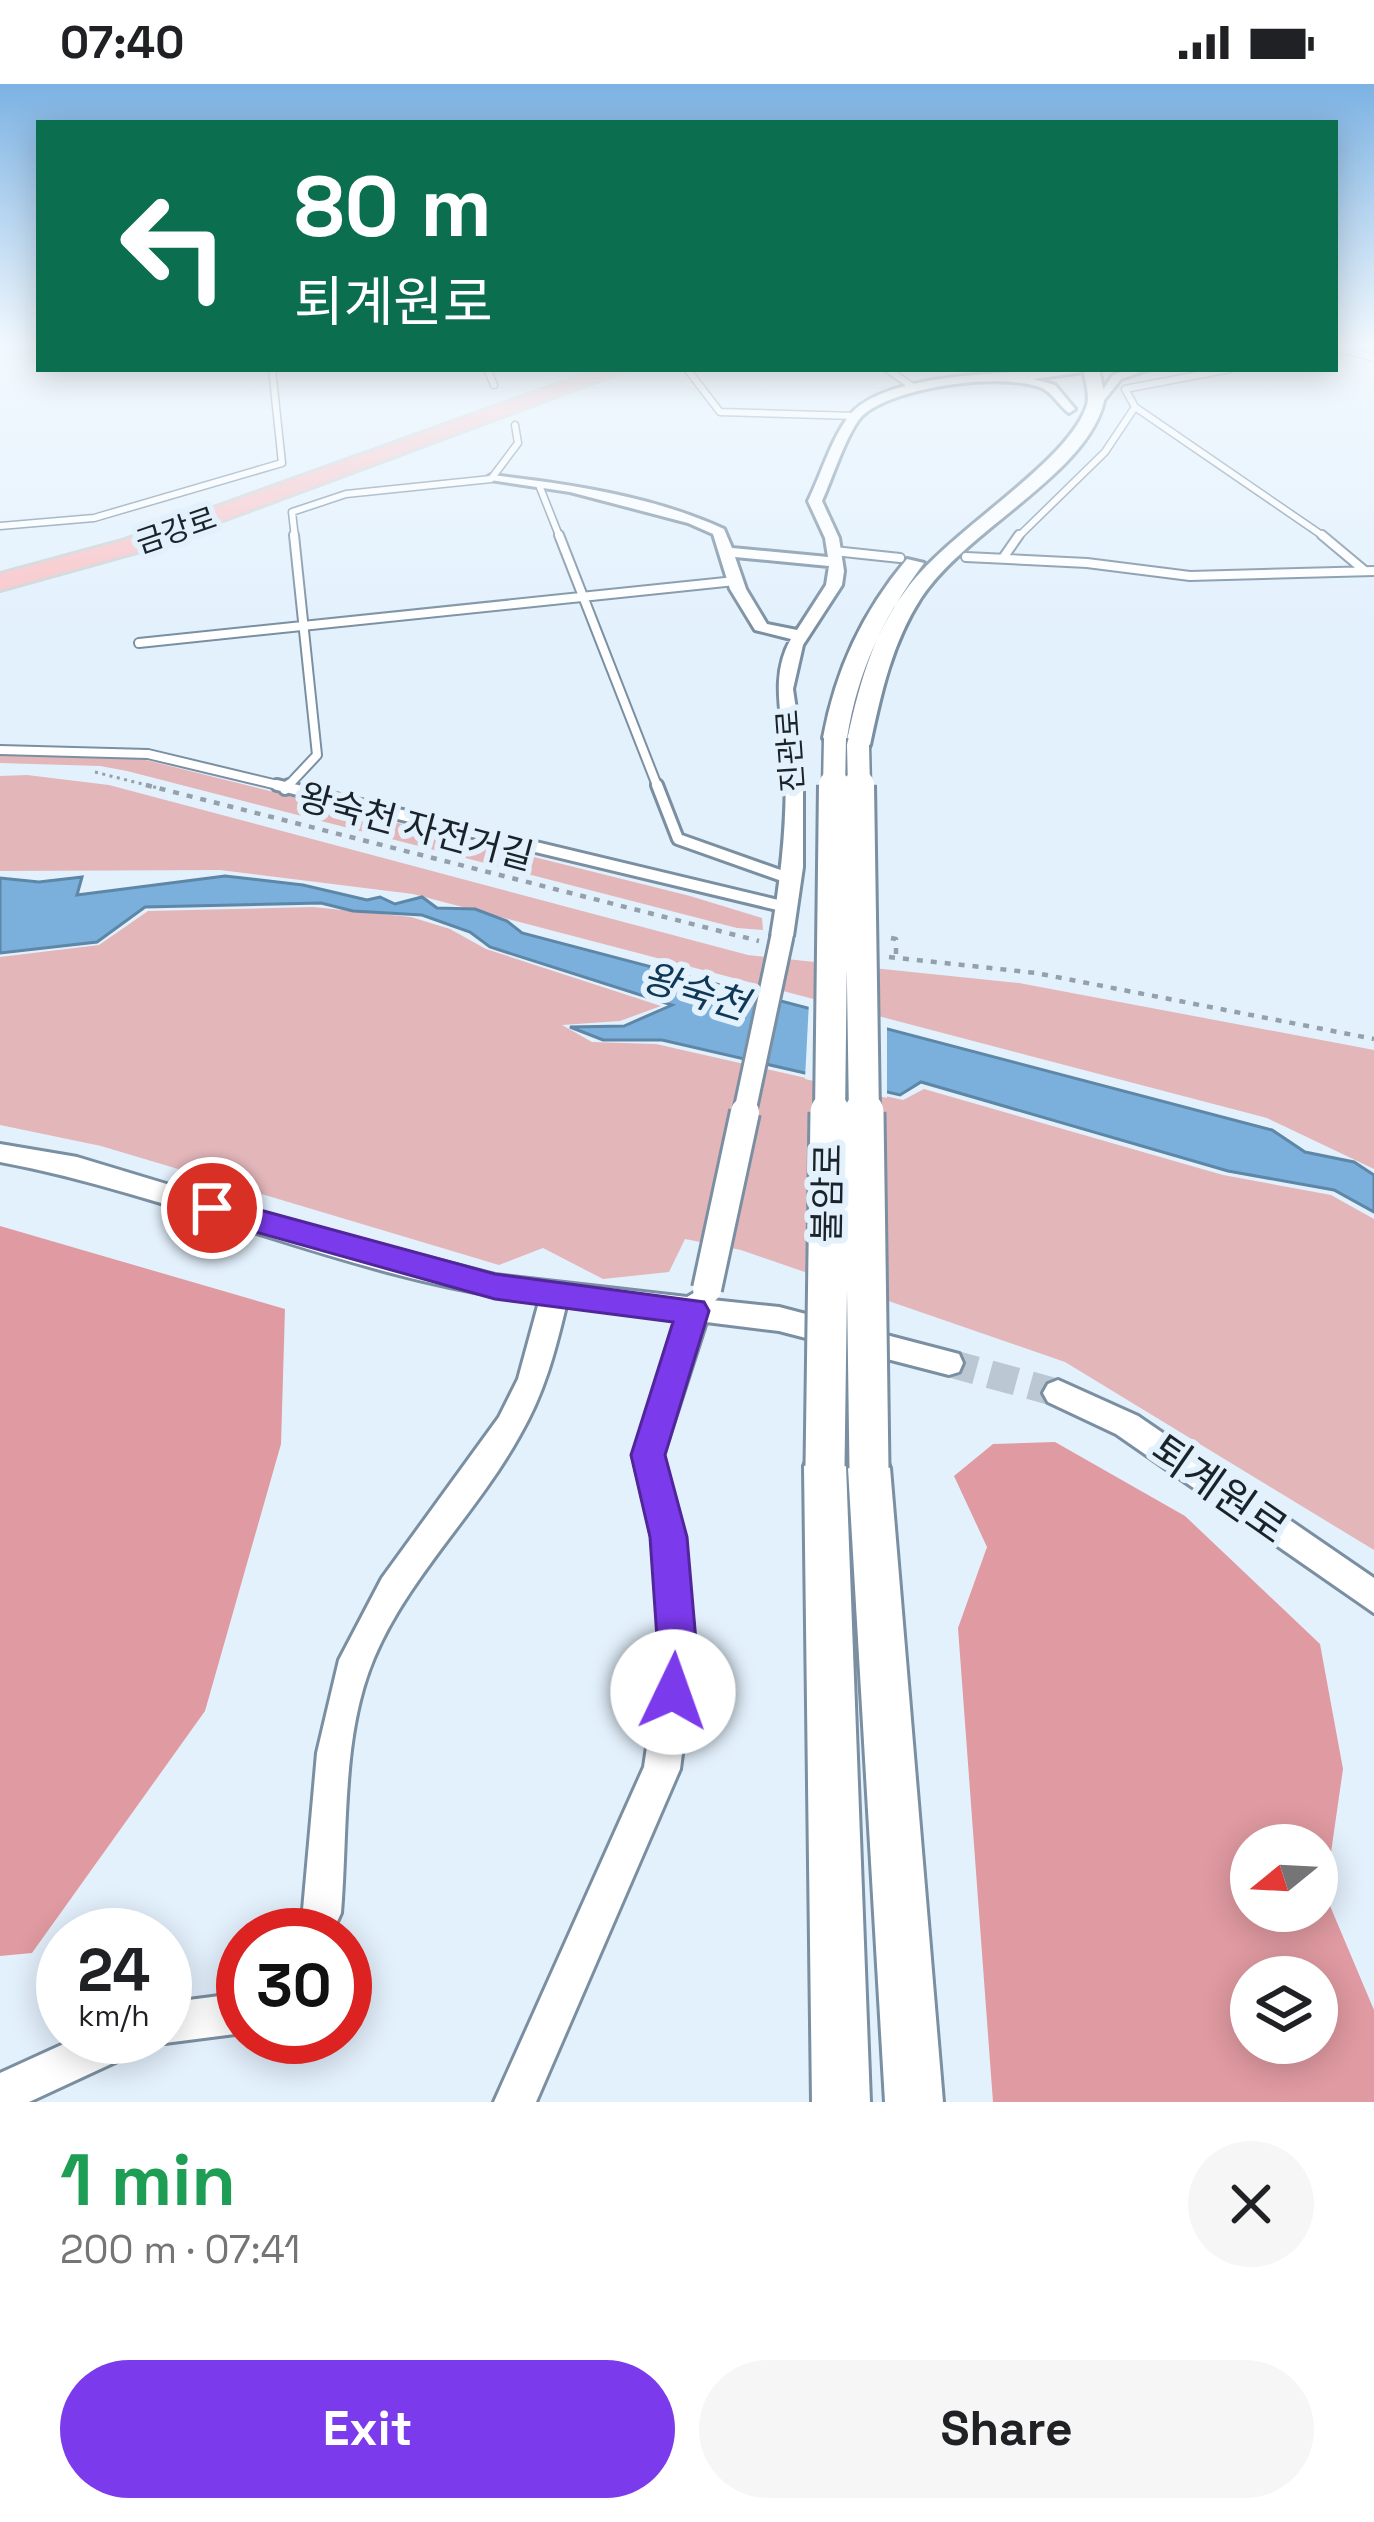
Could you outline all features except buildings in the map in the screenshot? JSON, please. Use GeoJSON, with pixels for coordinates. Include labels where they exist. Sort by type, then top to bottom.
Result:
{"type":"FeatureCollection","features":[{"type":"Feature","properties":{"kind":"highway","name":"금강로"},"geometry":{"type":"LineString","coordinates":[[0,566],[196,506],[378,440]]}},
{"type":"Feature","properties":{"kind":"highway"},"geometry":{"type":"LineString","coordinates":[[0,582],[182,546],[402,458],[429,440]]}},
{"type":"Feature","properties":{"kind":"street"},"geometry":{"type":"LineString","coordinates":[[726,552],[835,556],[814,501],[843,440]]}},
{"type":"Feature","properties":{"kind":"street","name":"불암로"},"geometry":{"type":"LineString","coordinates":[[841,2102],[850,667],[884,598],[946,527],[1051,440]]}},
{"type":"Feature","properties":{"kind":"street","name":"불암로"},"geometry":{"type":"LineString","coordinates":[[847,742],[914,594],[946,552],[1078,440]]}},
{"type":"Feature","properties":{"kind":"street"},"geometry":{"type":"LineString","coordinates":[[491,479],[570,488],[694,520],[719,532],[735,581],[761,627],[800,636]]}},
{"type":"Feature","properties":{"kind":"street","name":"진관로"},"geometry":{"type":"LineString","coordinates":[[515,2102],[662,1769],[678,1653],[668,1537],[648,1455],[700,1300],[782,936],[791,879],[794,758],[785,689],[800,636],[835,585],[835,556]]}},
{"type":"Feature","properties":{"kind":"street"},"geometry":{"type":"LineString","coordinates":[[0,1154],[77,1167],[302,1236],[495,1286],[554,1294],[700,1300],[949,1363]]}},
{"type":"Feature","properties":{"kind":"street"},"geometry":{"type":"LineString","coordinates":[[322,1908],[336,1748],[356,1661],[404,1574],[488,1458],[528,1390],[554,1294]]}},
{"type":"Feature","properties":{"kind":"street","name":"퇴계원로"},"geometry":{"type":"LineString","coordinates":[[1058,1393],[1127,1425],[1374,1597]]}},
{"type":"Feature","properties":{"kind":"street"},"geometry":{"type":"LineString","coordinates":[[847,1467],[914,2102]]}},
{"type":"Feature","properties":{"kind":"street"},"geometry":{"type":"LineString","coordinates":[[0,2094],[66,2064]]}},
{"type":"Feature","properties":{"kind":"lane"},"geometry":{"type":"LineString","coordinates":[[0,526],[94,518],[282,463],[280,440]]}},
{"type":"Feature","properties":{"kind":"lane"},"geometry":{"type":"LineString","coordinates":[[285,789],[316,755],[292,512],[346,494],[491,479],[518,440]]}},
{"type":"Feature","properties":{"kind":"lane"},"geometry":{"type":"LineString","coordinates":[[1003,558],[1028,523],[1113,440]]}},
{"type":"Feature","properties":{"kind":"lane"},"geometry":{"type":"LineString","coordinates":[[1184,440],[1369,571]]}},
{"type":"Feature","properties":{"kind":"lane"},"geometry":{"type":"LineString","coordinates":[[539,485],[678,839],[791,879]]}},
{"type":"Feature","properties":{"kind":"lane"},"geometry":{"type":"LineString","coordinates":[[835,556],[900,558]]}},
{"type":"Feature","properties":{"kind":"lane"},"geometry":{"type":"LineString","coordinates":[[966,557],[1190,576],[1369,571]]}},
{"type":"Feature","properties":{"kind":"lane"},"geometry":{"type":"LineString","coordinates":[[139,643],[735,581]]}},
{"type":"Feature","properties":{"kind":"lane"},"geometry":{"type":"LineString","coordinates":[[0,751],[148,754],[786,907]]}},
{"type":"Feature","properties":{"kind":"path","name":"왕숙천 자전거길"},"geometry":{"type":"LineString","coordinates":[[77,769],[741,938]]}},
{"type":"Feature","properties":{"kind":"path"},"geometry":{"type":"LineString","coordinates":[[896,939],[896,958]]}},
{"type":"Feature","properties":{"kind":"path"},"geometry":{"type":"LineString","coordinates":[[933,963],[1036,973],[1374,1039]]}},
{"type":"Feature","properties":{"kind":"shaded area"},"geometry":{"type":"Polygon","coordinates":[[[0,753],[134,757],[690,896],[762,918],[763,930],[737,928],[127,771],[0,763],[0,753]]]}},
{"type":"Feature","properties":{"kind":"shaded area"},"geometry":{"type":"Polygon","coordinates":[[[0,776],[109,785],[748,955],[1019,983],[1374,1050],[1374,1169],[1267,1118],[413,894],[220,870],[0,871],[0,776]]]}},
{"type":"Feature","properties":{"kind":"shaded area"},"geometry":{"type":"Polygon","coordinates":[[[313,907],[411,917],[450,929],[486,949],[661,1006],[620,1021],[562,1025],[592,1042],[656,1044],[903,1100],[924,1089],[1223,1175],[1331,1195],[1374,1219],[1374,1550],[1065,1362],[741,1250],[685,1239],[669,1272],[603,1279],[543,1248],[499,1265],[101,1146],[0,1125],[0,957],[99,945],[148,911],[313,907]]]}},
{"type":"Feature","properties":{"kind":"shaded area"},"geometry":{"type":"Polygon","coordinates":[[[0,1226],[285,1309],[281,1444],[205,1711],[64,1908],[36,1908],[32,1953],[0,1956],[0,1226]]]}},
{"type":"Feature","properties":{"kind":"shaded area"},"geometry":{"type":"Polygon","coordinates":[[[1055,1442],[1185,1516],[1320,1644],[1343,1769],[1335,1824],[1230,1824],[1230,1932],[1338,1932],[1338,1925],[1374,2010],[1374,2102],[993,2102],[958,1628],[987,1547],[954,1476],[993,1444],[1055,1442]]]}},
{"type":"Feature","properties":{"kind":"water","name":"왕숙천"},"geometry":{"type":"Polygon","coordinates":[[[225,876],[303,885],[367,900],[380,897],[395,904],[422,897],[437,908],[475,909],[507,921],[522,933],[1272,1130],[1305,1152],[1354,1162],[1374,1175],[1374,1212],[1334,1190],[1228,1171],[921,1082],[900,1095],[662,1040],[603,1040],[570,1027],[624,1026],[672,1005],[490,947],[470,932],[422,915],[353,911],[321,903],[145,907],[97,942],[0,953],[0,878],[39,882],[82,877],[77,895],[225,876]]]}},
{"type":"Feature","properties":{"kind":"pier"},"geometry":{"type":"Polygon","coordinates":[[[809,1002],[887,1023],[887,1098],[805,1079],[809,1002]]]}},
{"type":"Feature","properties":{"kind":"tunnel"},"geometry":{"type":"LineString","coordinates":[[949,1363],[1058,1393]]}},
{"type":"Feature","properties":{"kind":"route"},"geometry":{"type":"LineString","coordinates":[[212,1208],[495,1286],[693,1311],[648,1455],[668,1537],[678,1653],[673,1692]]}}]}
